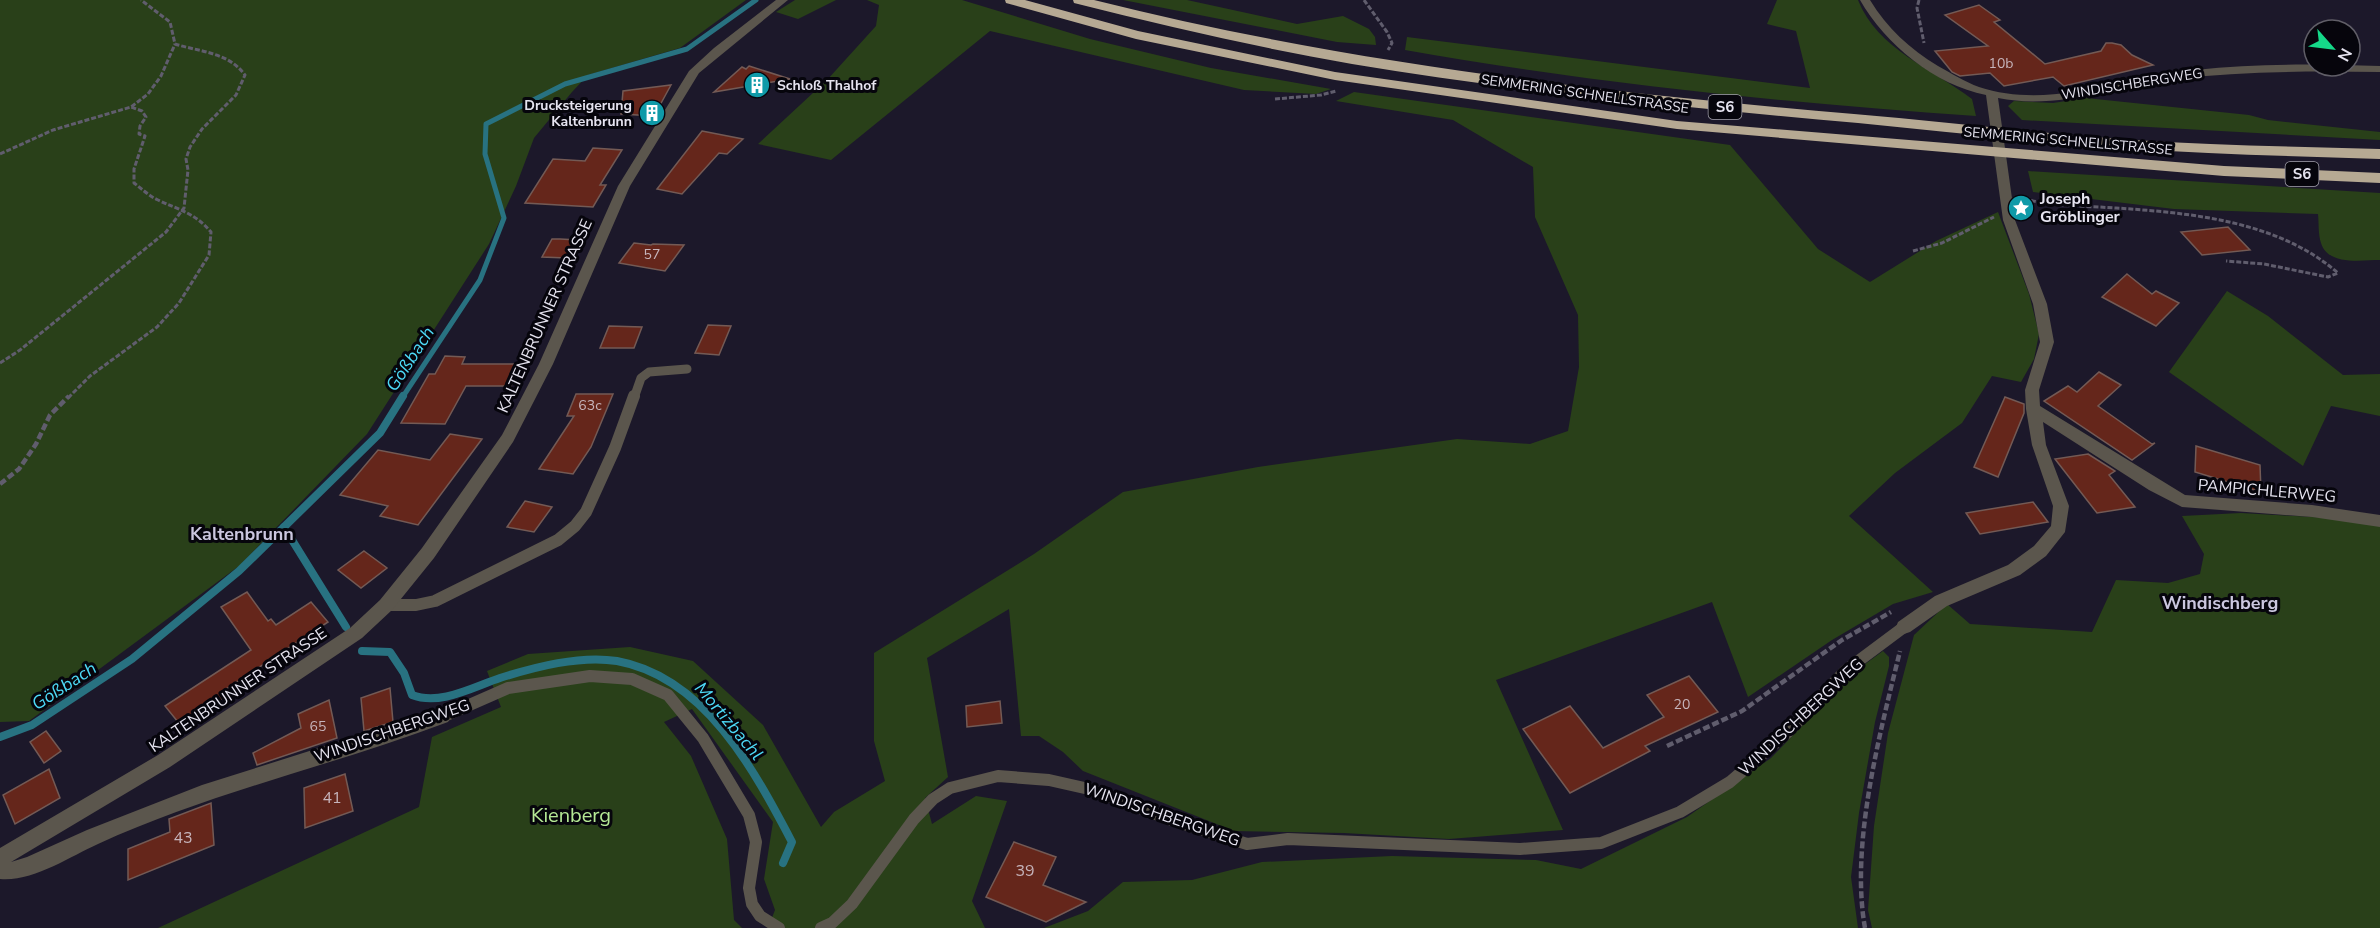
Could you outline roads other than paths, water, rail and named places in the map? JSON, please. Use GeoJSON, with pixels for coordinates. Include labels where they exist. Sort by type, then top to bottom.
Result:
{"type":"FeatureCollection","features":[{"type":"Feature","properties":{"kind":"highway","name":"SEMMERING SCHNELLSTRASSE"},"geometry":{"type":"LineString","coordinates":[[1011,0],[1159,40],[1335,76],[1677,124],[2224,171],[2380,178]]}},
{"type":"Feature","properties":{"kind":"highway","name":"SEMMERING SCHNELLSTRASSE"},"geometry":{"type":"LineString","coordinates":[[1078,0],[1214,33],[1331,56],[1439,73],[1679,103],[2175,147],[2380,154]]}},
{"type":"Feature","properties":{"kind":"street","name":"KALTENBRUNNER STRASSE"},"geometry":{"type":"LineString","coordinates":[[0,858],[164,761],[356,633],[386,605],[435,543],[508,438],[542,373],[624,186],[695,71],[717,50],[783,0]]}},
{"type":"Feature","properties":{"kind":"street","name":"WINDISCHBERGWEG"},"geometry":{"type":"LineString","coordinates":[[1865,0],[1881,27],[1928,64],[1974,89],[1991,93],[2023,97],[2070,95],[2196,73],[2327,68],[2380,69]]}},
{"type":"Feature","properties":{"kind":"street","name":"WINDISCHBERGWEG"},"geometry":{"type":"LineString","coordinates":[[1904,627],[1941,601],[2014,570],[2040,551],[2059,528],[2061,506],[2039,445],[2033,409],[2032,390],[2047,342],[2040,304],[2009,220],[1991,93]]}},
{"type":"Feature","properties":{"kind":"street","name":"PAMPICHLERWEG"},"geometry":{"type":"LineString","coordinates":[[2033,409],[2154,486],[2182,501],[2222,506],[2312,511],[2380,521]]}},
{"type":"Feature","properties":{"kind":"street","name":"WINDISCHBERGWEG"},"geometry":{"type":"LineString","coordinates":[[0,870],[10,871],[29,866],[94,836],[202,793],[442,717]]}},
{"type":"Feature","properties":{"kind":"lane"},"geometry":{"type":"LineString","coordinates":[[386,605],[416,605],[435,601],[558,540],[576,526],[586,512],[615,448],[641,378],[649,372],[687,369]]}},
{"type":"Feature","properties":{"kind":"lane","name":"WINDISCHBERGWEG"},"geometry":{"type":"LineString","coordinates":[[821,928],[832,923],[852,904],[914,819],[933,799],[951,788],[968,782],[998,777],[1049,780],[1089,789],[1169,819],[1247,844],[1288,839],[1520,849],[1601,843],[1680,812],[1730,782],[1788,732],[1845,671],[1904,627]]}},
{"type":"Feature","properties":{"kind":"lane","name":"WINDISCHBERGWEG"},"geometry":{"type":"LineString","coordinates":[[442,717],[508,688],[590,676],[632,679],[668,695],[703,738],[749,815],[756,842],[749,888],[752,904],[760,916],[779,928]]}},
{"type":"Feature","properties":{"kind":"waterway","name":"Gößbach"},"geometry":{"type":"LineString","coordinates":[[402,398],[480,280],[504,218],[485,154],[486,124],[565,84],[687,49],[756,0]]}},
{"type":"Feature","properties":{"kind":"waterway","name":"Gößbach"},"geometry":{"type":"LineString","coordinates":[[0,737],[32,725],[132,659],[239,571],[380,433],[403,396]]}},
{"type":"Feature","properties":{"kind":"waterway"},"geometry":{"type":"LineString","coordinates":[[284,527],[346,627]]}},
{"type":"Feature","properties":{"kind":"waterway","name":"Mortizbachl"},"geometry":{"type":"LineString","coordinates":[[362,651],[390,652],[404,673],[412,695],[423,698],[445,697],[514,674],[573,661],[617,661],[648,670],[676,686],[701,706],[743,757],[792,842],[783,863]]}},
{"type":"Feature","properties":{"kind":"place","name":"Schloß Thalhof"},"geometry":{"type":"Point","coordinates":[757,85]}},
{"type":"Feature","properties":{"kind":"place","name":"Drucksteigerung Kaltenbrunn"},"geometry":{"type":"Point","coordinates":[652,113]}},
{"type":"Feature","properties":{"kind":"place","name":"Joseph Gröblinger"},"geometry":{"type":"Point","coordinates":[2021,208]}},
{"type":"Feature","properties":{"kind":"district","name":"Kaltenbrunn"},"geometry":{"type":"Point","coordinates":[242,534]}},
{"type":"Feature","properties":{"kind":"district","name":"Windischberg"},"geometry":{"type":"Point","coordinates":[2220,603]}},
{"type":"Feature","properties":{"kind":"park label","name":"Kienberg"},"geometry":{"type":"Point","coordinates":[571,815]}}]}
